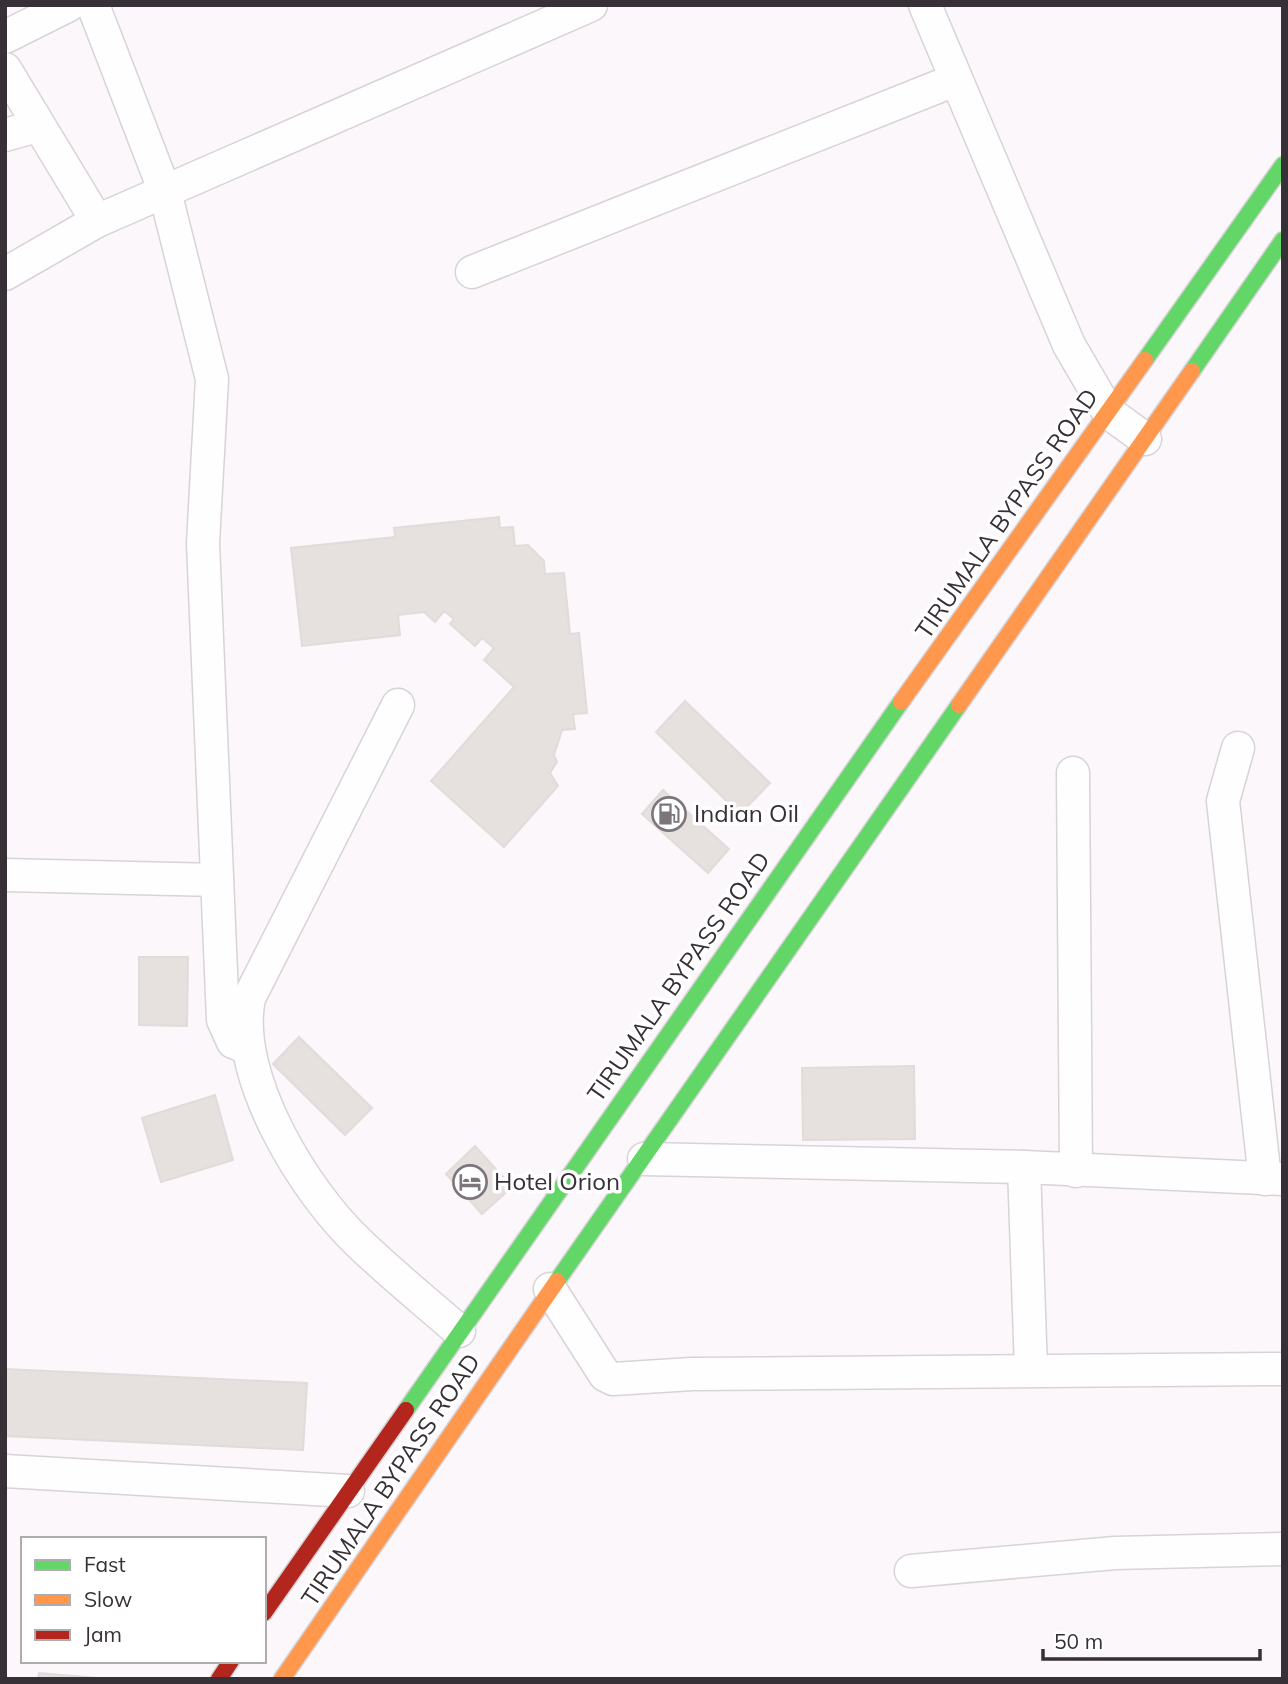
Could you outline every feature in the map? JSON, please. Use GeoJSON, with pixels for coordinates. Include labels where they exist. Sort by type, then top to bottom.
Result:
{"type":"FeatureCollection","features":[{"type":"Feature","properties":{"kind":"main road","name":"TIRUMALA BYPASS ROAD"},"geometry":{"type":"LineString","coordinates":[[266,1610],[348,1491],[427,1389],[459,1331],[1283,165]]}},
{"type":"Feature","properties":{"kind":"main road","name":"TIRUMALA BYPASS ROAD"},"geometry":{"type":"LineString","coordinates":[[282,1679],[457,1411],[644,1159],[1145,439],[1282,249]]}},
{"type":"Feature","properties":{"kind":"main road"},"geometry":{"type":"LineString","coordinates":[[219,1679],[230,1663]]}},
{"type":"Feature","properties":{"kind":"street"},"geometry":{"type":"LineString","coordinates":[[5,37],[69,5]]}},
{"type":"Feature","properties":{"kind":"street"},"geometry":{"type":"LineString","coordinates":[[93,5],[165,192],[212,379],[203,543],[223,1020],[233,1042],[248,1048]]}},
{"type":"Feature","properties":{"kind":"street"},"geometry":{"type":"LineString","coordinates":[[5,275],[97,221],[591,5]]}},
{"type":"Feature","properties":{"kind":"street"},"geometry":{"type":"LineString","coordinates":[[925,5],[1069,345],[1108,412],[1145,439]]}},
{"type":"Feature","properties":{"kind":"street"},"geometry":{"type":"LineString","coordinates":[[5,69],[37,126],[97,221]]}},
{"type":"Feature","properties":{"kind":"street"},"geometry":{"type":"LineString","coordinates":[[472,272],[956,80]]}},
{"type":"Feature","properties":{"kind":"street"},"geometry":{"type":"LineString","coordinates":[[5,135],[37,126]]}},
{"type":"Feature","properties":{"kind":"street"},"geometry":{"type":"LineString","coordinates":[[398,705],[249,998],[245,1032],[266,1108],[314,1192],[357,1242],[459,1331]]}},
{"type":"Feature","properties":{"kind":"street"},"geometry":{"type":"LineString","coordinates":[[644,1159],[1024,1167],[1274,1179],[1223,801],[1238,748]]}},
{"type":"Feature","properties":{"kind":"street"},"geometry":{"type":"LineString","coordinates":[[1073,774],[1076,1171]]}},
{"type":"Feature","properties":{"kind":"street"},"geometry":{"type":"LineString","coordinates":[[5,875],[217,880]]}},
{"type":"Feature","properties":{"kind":"street"},"geometry":{"type":"LineString","coordinates":[[1024,1167],[1031,1370]]}},
{"type":"Feature","properties":{"kind":"street"},"geometry":{"type":"LineString","coordinates":[[550,1289],[605,1375],[613,1379],[692,1374],[1283,1369]]}},
{"type":"Feature","properties":{"kind":"street"},"geometry":{"type":"LineString","coordinates":[[5,1471],[348,1491]]}},
{"type":"Feature","properties":{"kind":"street"},"geometry":{"type":"LineString","coordinates":[[911,1571],[1115,1553],[1283,1549]]}},
{"type":"Feature","properties":{"kind":"building"},"geometry":{"type":"Polygon","coordinates":[[[499,517],[500,528],[513,527],[515,546],[528,545],[544,561],[545,574],[564,573],[570,634],[579,633],[587,713],[573,714],[575,729],[562,730],[554,755],[557,762],[550,773],[558,786],[504,847],[431,781],[514,687],[484,660],[494,648],[482,638],[475,646],[450,624],[454,619],[444,611],[435,622],[424,612],[398,615],[400,635],[302,646],[291,548],[395,537],[394,528],[499,517]]]}},
{"type":"Feature","properties":{"kind":"building"},"geometry":{"type":"Polygon","coordinates":[[[685,701],[770,783],[740,814],[656,732],[685,701]]]}},
{"type":"Feature","properties":{"kind":"building"},"geometry":{"type":"Polygon","coordinates":[[[663,790],[729,849],[708,873],[642,814],[663,790]]]}},
{"type":"Feature","properties":{"kind":"building"},"geometry":{"type":"Polygon","coordinates":[[[139,957],[188,957],[187,1026],[139,1025],[139,957]]]}},
{"type":"Feature","properties":{"kind":"building"},"geometry":{"type":"Polygon","coordinates":[[[299,1037],[372,1108],[345,1135],[273,1064],[299,1037]]]}},
{"type":"Feature","properties":{"kind":"building"},"geometry":{"type":"Polygon","coordinates":[[[914,1066],[915,1139],[803,1140],[802,1068],[914,1066]]]}},
{"type":"Feature","properties":{"kind":"building"},"geometry":{"type":"Polygon","coordinates":[[[215,1095],[233,1160],[161,1182],[142,1118],[215,1095]]]}},
{"type":"Feature","properties":{"kind":"building"},"geometry":{"type":"Polygon","coordinates":[[[475,1146],[512,1187],[482,1214],[446,1174],[475,1146]]]}},
{"type":"Feature","properties":{"kind":"building"},"geometry":{"type":"Polygon","coordinates":[[[5,1369],[307,1383],[303,1450],[5,1436],[5,1369]]]}},
{"type":"Feature","properties":{"kind":"building"},"geometry":{"type":"Polygon","coordinates":[[[39,1673],[108,1679],[38,1679],[39,1673]]]}},
{"type":"Feature","properties":{"kind":"traffic: fast"},"geometry":{"type":"LineString","coordinates":[[1145,360],[1283,165]]}},
{"type":"Feature","properties":{"kind":"traffic: fast"},"geometry":{"type":"LineString","coordinates":[[1192,371],[1283,240]]}},
{"type":"Feature","properties":{"kind":"traffic: fast"},"geometry":{"type":"LineString","coordinates":[[406,1410],[901,702]]}},
{"type":"Feature","properties":{"kind":"traffic: fast"},"geometry":{"type":"LineString","coordinates":[[557,1281],[959,705]]}},
{"type":"Feature","properties":{"kind":"traffic: slow"},"geometry":{"type":"LineString","coordinates":[[901,702],[1145,360]]}},
{"type":"Feature","properties":{"kind":"traffic: slow"},"geometry":{"type":"LineString","coordinates":[[959,705],[1192,371]]}},
{"type":"Feature","properties":{"kind":"traffic: slow"},"geometry":{"type":"LineString","coordinates":[[282,1679],[557,1281]]}},
{"type":"Feature","properties":{"kind":"traffic: jam"},"geometry":{"type":"LineString","coordinates":[[266,1610],[406,1410]]}},
{"type":"Feature","properties":{"kind":"traffic: jam"},"geometry":{"type":"LineString","coordinates":[[219,1679],[230,1663]]}},
{"type":"Feature","properties":{"kind":"place","name":"Indian Oil"},"geometry":{"type":"Point","coordinates":[669,814]}},
{"type":"Feature","properties":{"kind":"place","name":"Hotel Orion"},"geometry":{"type":"Point","coordinates":[470,1182]}}]}
